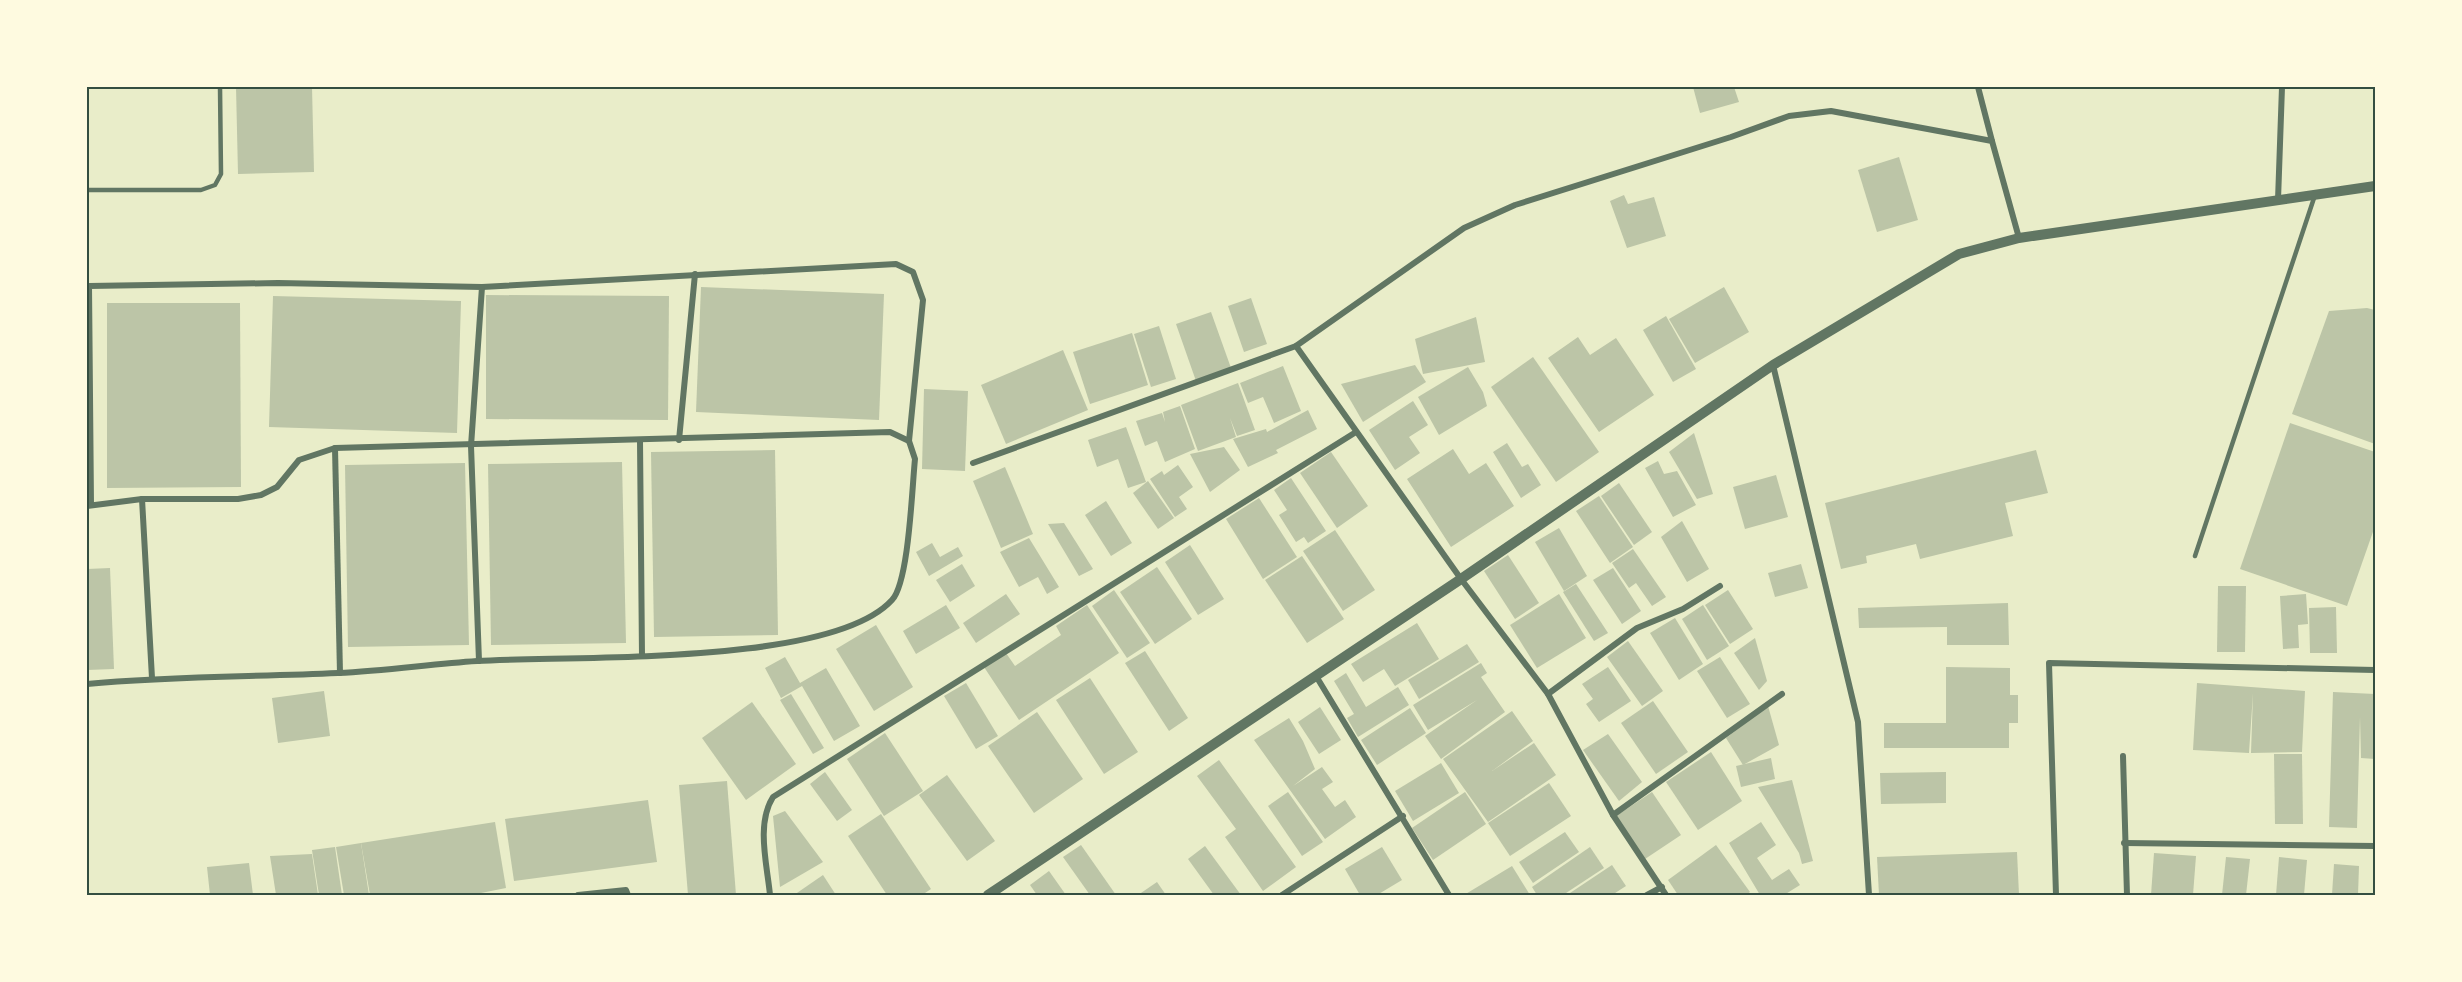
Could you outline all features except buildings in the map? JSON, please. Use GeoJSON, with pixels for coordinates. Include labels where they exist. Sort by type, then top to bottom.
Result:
{"type":"FeatureCollection","features":[{"type":"Feature","properties":{"kind":"street"},"geometry":{"type":"LineString","coordinates":[[1978,87],[2019,237]]}},
{"type":"Feature","properties":{"kind":"street"},"geometry":{"type":"LineString","coordinates":[[2278,201],[2283,87]]}},
{"type":"Feature","properties":{"kind":"street"},"geometry":{"type":"LineString","coordinates":[[973,463],[1296,346],[1464,228],[1515,205],[1731,137],[1790,116],[1831,111],[1992,141]]}},
{"type":"Feature","properties":{"kind":"street"},"geometry":{"type":"LineString","coordinates":[[988,895],[1461,579],[1773,365],[1959,255],[2019,237],[2375,186]]}},
{"type":"Feature","properties":{"kind":"street"},"geometry":{"type":"LineString","coordinates":[[87,684],[152,678],[340,673],[479,661],[642,656],[801,641],[837,632],[876,614],[893,599],[903,575],[915,459],[909,441],[923,300],[913,272],[896,264],[482,287],[278,283],[88,286],[89,506],[142,499],[238,499],[261,495],[277,487],[299,460],[335,448],[471,446],[890,432],[909,441]]}},
{"type":"Feature","properties":{"kind":"street"},"geometry":{"type":"LineString","coordinates":[[679,440],[695,274]]}},
{"type":"Feature","properties":{"kind":"street"},"geometry":{"type":"LineString","coordinates":[[479,661],[471,446],[482,287]]}},
{"type":"Feature","properties":{"kind":"street"},"geometry":{"type":"LineString","coordinates":[[1296,346],[1461,579],[1548,694],[1613,815],[1666,895]]}},
{"type":"Feature","properties":{"kind":"street"},"geometry":{"type":"LineString","coordinates":[[1773,365],[1858,722],[1869,895]]}},
{"type":"Feature","properties":{"kind":"street"},"geometry":{"type":"LineString","coordinates":[[770,895],[764,810],[773,797],[1356,432]]}},
{"type":"Feature","properties":{"kind":"street"},"geometry":{"type":"LineString","coordinates":[[640,441],[642,656]]}},
{"type":"Feature","properties":{"kind":"street"},"geometry":{"type":"LineString","coordinates":[[335,448],[340,673]]}},
{"type":"Feature","properties":{"kind":"street"},"geometry":{"type":"LineString","coordinates":[[142,499],[152,678]]}},
{"type":"Feature","properties":{"kind":"street"},"geometry":{"type":"LineString","coordinates":[[1548,694],[1637,628],[1683,609],[1720,586]]}},
{"type":"Feature","properties":{"kind":"street"},"geometry":{"type":"LineString","coordinates":[[2056,895],[2049,663],[2375,670]]}},
{"type":"Feature","properties":{"kind":"street"},"geometry":{"type":"LineString","coordinates":[[1316,676],[1449,895]]}},
{"type":"Feature","properties":{"kind":"street"},"geometry":{"type":"LineString","coordinates":[[1613,815],[1782,694]]}},
{"type":"Feature","properties":{"kind":"street"},"geometry":{"type":"LineString","coordinates":[[2123,756],[2127,895]]}},
{"type":"Feature","properties":{"kind":"street"},"geometry":{"type":"LineString","coordinates":[[1282,895],[1403,816]]}},
{"type":"Feature","properties":{"kind":"street"},"geometry":{"type":"LineString","coordinates":[[2124,843],[2375,846]]}},
{"type":"Feature","properties":{"kind":"street"},"geometry":{"type":"LineString","coordinates":[[1647,895],[1662,887]]}},
{"type":"Feature","properties":{"kind":"street"},"geometry":{"type":"LineString","coordinates":[[578,895],[626,890],[628,895]]}},
{"type":"Feature","properties":{"kind":"lane"},"geometry":{"type":"LineString","coordinates":[[87,190],[201,190],[215,185],[221,174],[220,87]]}},
{"type":"Feature","properties":{"kind":"lane"},"geometry":{"type":"LineString","coordinates":[[2195,556],[2315,195]]}}]}
